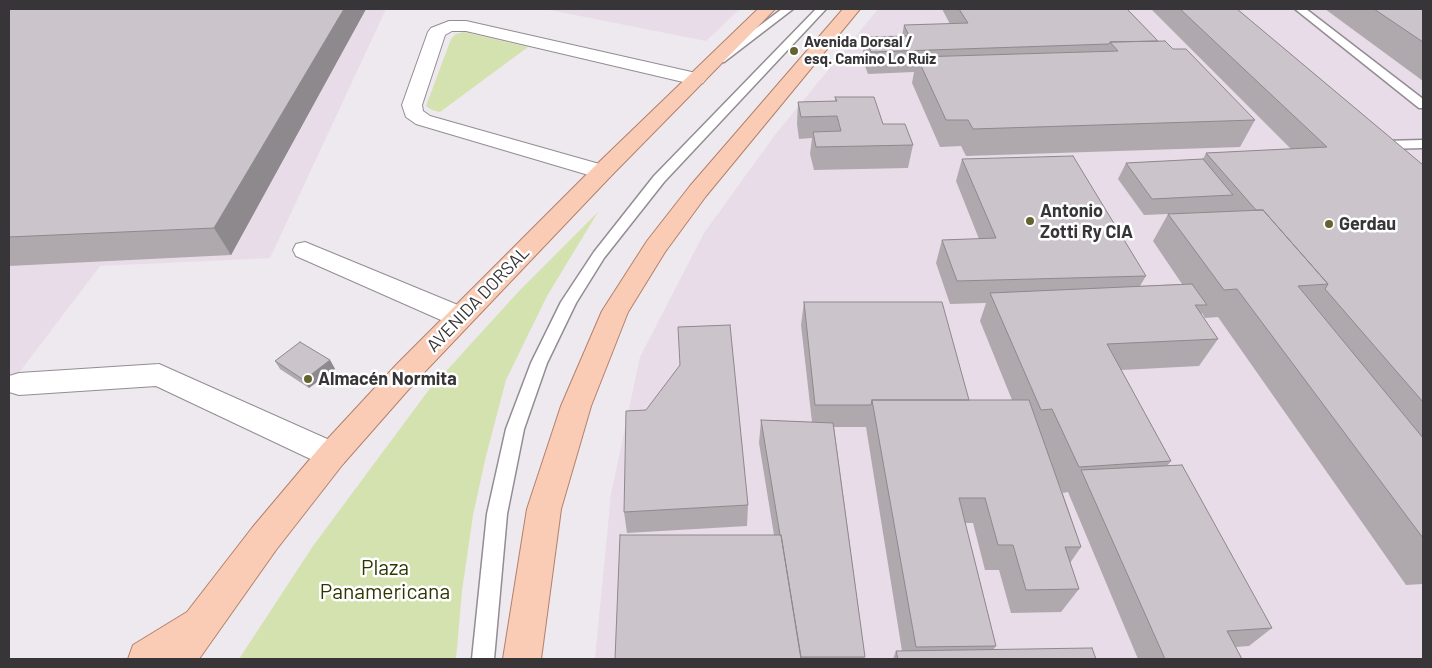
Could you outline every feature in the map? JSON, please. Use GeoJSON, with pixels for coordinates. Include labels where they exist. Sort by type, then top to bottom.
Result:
{"type":"FeatureCollection","features":[{"type":"Feature","properties":{"kind":"main road","name":"AVENIDA DORSAL"},"geometry":{"type":"LineString","coordinates":[[177,659],[202,621],[332,455],[460,317],[602,172],[768,9]]}},
{"type":"Feature","properties":{"kind":"main road"},"geometry":{"type":"LineString","coordinates":[[522,659],[532,580],[544,509],[576,406],[615,311],[656,247],[698,191],[852,9]]}},
{"type":"Feature","properties":{"kind":"main road"},"geometry":{"type":"LineString","coordinates":[[147,659],[202,621]]}},
{"type":"Feature","properties":{"kind":"street"},"geometry":{"type":"LineString","coordinates":[[602,172],[423,120],[413,113],[412,105],[438,32],[449,26],[466,26],[696,79]]}},
{"type":"Feature","properties":{"kind":"street"},"geometry":{"type":"LineString","coordinates":[[306,250],[460,317]]}},
{"type":"Feature","properties":{"kind":"street"},"geometry":{"type":"LineString","coordinates":[[19,384],[159,375],[332,455]]}},
{"type":"Feature","properties":{"kind":"lane"},"geometry":{"type":"LineString","coordinates":[[696,79],[788,9]]}},
{"type":"Feature","properties":{"kind":"lane"},"geometry":{"type":"LineString","coordinates":[[483,659],[497,514],[515,430],[539,363],[569,302],[599,255],[659,180],[821,9]]}},
{"type":"Feature","properties":{"kind":"lane"},"geometry":{"type":"LineString","coordinates":[[1300,9],[1423,105]]}},
{"type":"Feature","properties":{"kind":"lane"},"geometry":{"type":"LineString","coordinates":[[1381,142],[1423,144]]}},
{"type":"Feature","properties":{"kind":"lane"},"geometry":{"type":"LineString","coordinates":[[1381,142],[1397,157]]}},
{"type":"Feature","properties":{"kind":"shaded area"},"geometry":{"type":"Polygon","coordinates":[[[9,9],[386,9],[270,258],[100,266],[9,386],[9,9]]]}},
{"type":"Feature","properties":{"kind":"shaded area"},"geometry":{"type":"Polygon","coordinates":[[[545,9],[740,9],[706,41],[545,9]]]}},
{"type":"Feature","properties":{"kind":"shaded area"},"geometry":{"type":"Polygon","coordinates":[[[878,9],[1423,9],[1423,659],[595,659],[611,494],[640,357],[704,233],[775,135],[878,9]]]}},
{"type":"Feature","properties":{"kind":"green space"},"geometry":{"type":"Polygon","coordinates":[[[464,32],[528,47],[440,112],[432,110],[426,106],[451,39],[456,34],[464,32]]]}},
{"type":"Feature","properties":{"kind":"green space","name":"Plaza Panamericana"},"geometry":{"type":"Polygon","coordinates":[[[598,212],[547,296],[506,380],[473,515],[462,591],[456,659],[239,659],[313,546],[428,391],[520,290],[598,212]]]}},
{"type":"Feature","properties":{"kind":"building"},"geometry":{"type":"Polygon","coordinates":[[[9,9],[344,9],[214,228],[9,237],[9,9]]]}},
{"type":"Feature","properties":{"kind":"building"},"geometry":{"type":"Polygon","coordinates":[[[959,9],[1127,9],[1158,41],[871,52],[865,37],[909,36],[904,25],[968,23],[959,9]]]}},
{"type":"Feature","properties":{"kind":"building","name":"Gerdau"},"geometry":{"type":"Polygon","coordinates":[[[1180,9],[1237,9],[1423,165],[1423,402],[1325,289],[1328,284],[1263,210],[1256,210],[1206,153],[1327,147],[1180,9]]]}},
{"type":"Feature","properties":{"kind":"building"},"geometry":{"type":"Polygon","coordinates":[[[1374,9],[1423,9],[1423,42],[1374,9]]]}},
{"type":"Feature","properties":{"kind":"building"},"geometry":{"type":"Polygon","coordinates":[[[1165,41],[1173,49],[1186,49],[1255,120],[973,129],[968,120],[946,120],[917,57],[1118,51],[1110,42],[1165,41]]]}},
{"type":"Feature","properties":{"kind":"building"},"geometry":{"type":"Polygon","coordinates":[[[835,97],[874,97],[883,124],[905,124],[913,145],[816,147],[813,132],[841,131],[837,116],[801,117],[798,102],[837,101],[835,97]]]}},
{"type":"Feature","properties":{"kind":"building","name":"Antonio Zotti Ry CIA"},"geometry":{"type":"Polygon","coordinates":[[[1073,156],[1146,276],[957,281],[942,240],[996,238],[962,159],[1073,156]]]}},
{"type":"Feature","properties":{"kind":"building"},"geometry":{"type":"Polygon","coordinates":[[[1203,159],[1233,195],[1152,199],[1126,163],[1203,159]]]}},
{"type":"Feature","properties":{"kind":"building"},"geometry":{"type":"Polygon","coordinates":[[[1263,210],[1328,284],[1298,286],[1423,438],[1423,538],[1237,289],[1224,290],[1168,214],[1263,210]]]}},
{"type":"Feature","properties":{"kind":"building"},"geometry":{"type":"Polygon","coordinates":[[[1192,284],[1207,305],[1195,305],[1218,339],[1107,344],[1171,461],[1079,467],[1052,409],[1041,410],[990,293],[1192,284]]]}},
{"type":"Feature","properties":{"kind":"building"},"geometry":{"type":"Polygon","coordinates":[[[804,302],[942,302],[969,400],[872,400],[871,405],[815,405],[804,302]]]}},
{"type":"Feature","properties":{"kind":"building"},"geometry":{"type":"Polygon","coordinates":[[[730,325],[748,505],[624,512],[626,411],[646,410],[680,365],[678,327],[730,325]]]}},
{"type":"Feature","properties":{"kind":"building"},"geometry":{"type":"Polygon","coordinates":[[[300,342],[330,360],[304,380],[275,361],[300,342]]]}},
{"type":"Feature","properties":{"kind":"building"},"geometry":{"type":"Polygon","coordinates":[[[872,400],[1029,400],[1081,547],[1065,547],[1079,589],[1026,590],[1013,545],[998,545],[985,498],[959,498],[996,646],[916,647],[872,400]]]}},
{"type":"Feature","properties":{"kind":"building"},"geometry":{"type":"Polygon","coordinates":[[[761,420],[833,423],[865,657],[801,657],[761,420]]]}},
{"type":"Feature","properties":{"kind":"building"},"geometry":{"type":"Polygon","coordinates":[[[1182,465],[1272,628],[1227,631],[1242,659],[1165,659],[1081,470],[1182,465]]]}},
{"type":"Feature","properties":{"kind":"building"},"geometry":{"type":"Polygon","coordinates":[[[620,535],[781,535],[801,659],[615,659],[620,535]]]}},
{"type":"Feature","properties":{"kind":"building"},"geometry":{"type":"Polygon","coordinates":[[[1092,648],[1096,659],[898,659],[896,651],[1092,648]]]}},
{"type":"Feature","properties":{"kind":"place","name":"Avenida Dorsal / esq. Camino Lo Ruiz"},"geometry":{"type":"Point","coordinates":[794,51]}},
{"type":"Feature","properties":{"kind":"place","name":"Antonio Zotti Ry CIA"},"geometry":{"type":"Point","coordinates":[1030,221]}},
{"type":"Feature","properties":{"kind":"place","name":"Gerdau"},"geometry":{"type":"Point","coordinates":[1329,224]}},
{"type":"Feature","properties":{"kind":"place","name":"Almacén Normita"},"geometry":{"type":"Point","coordinates":[308,379]}}]}
